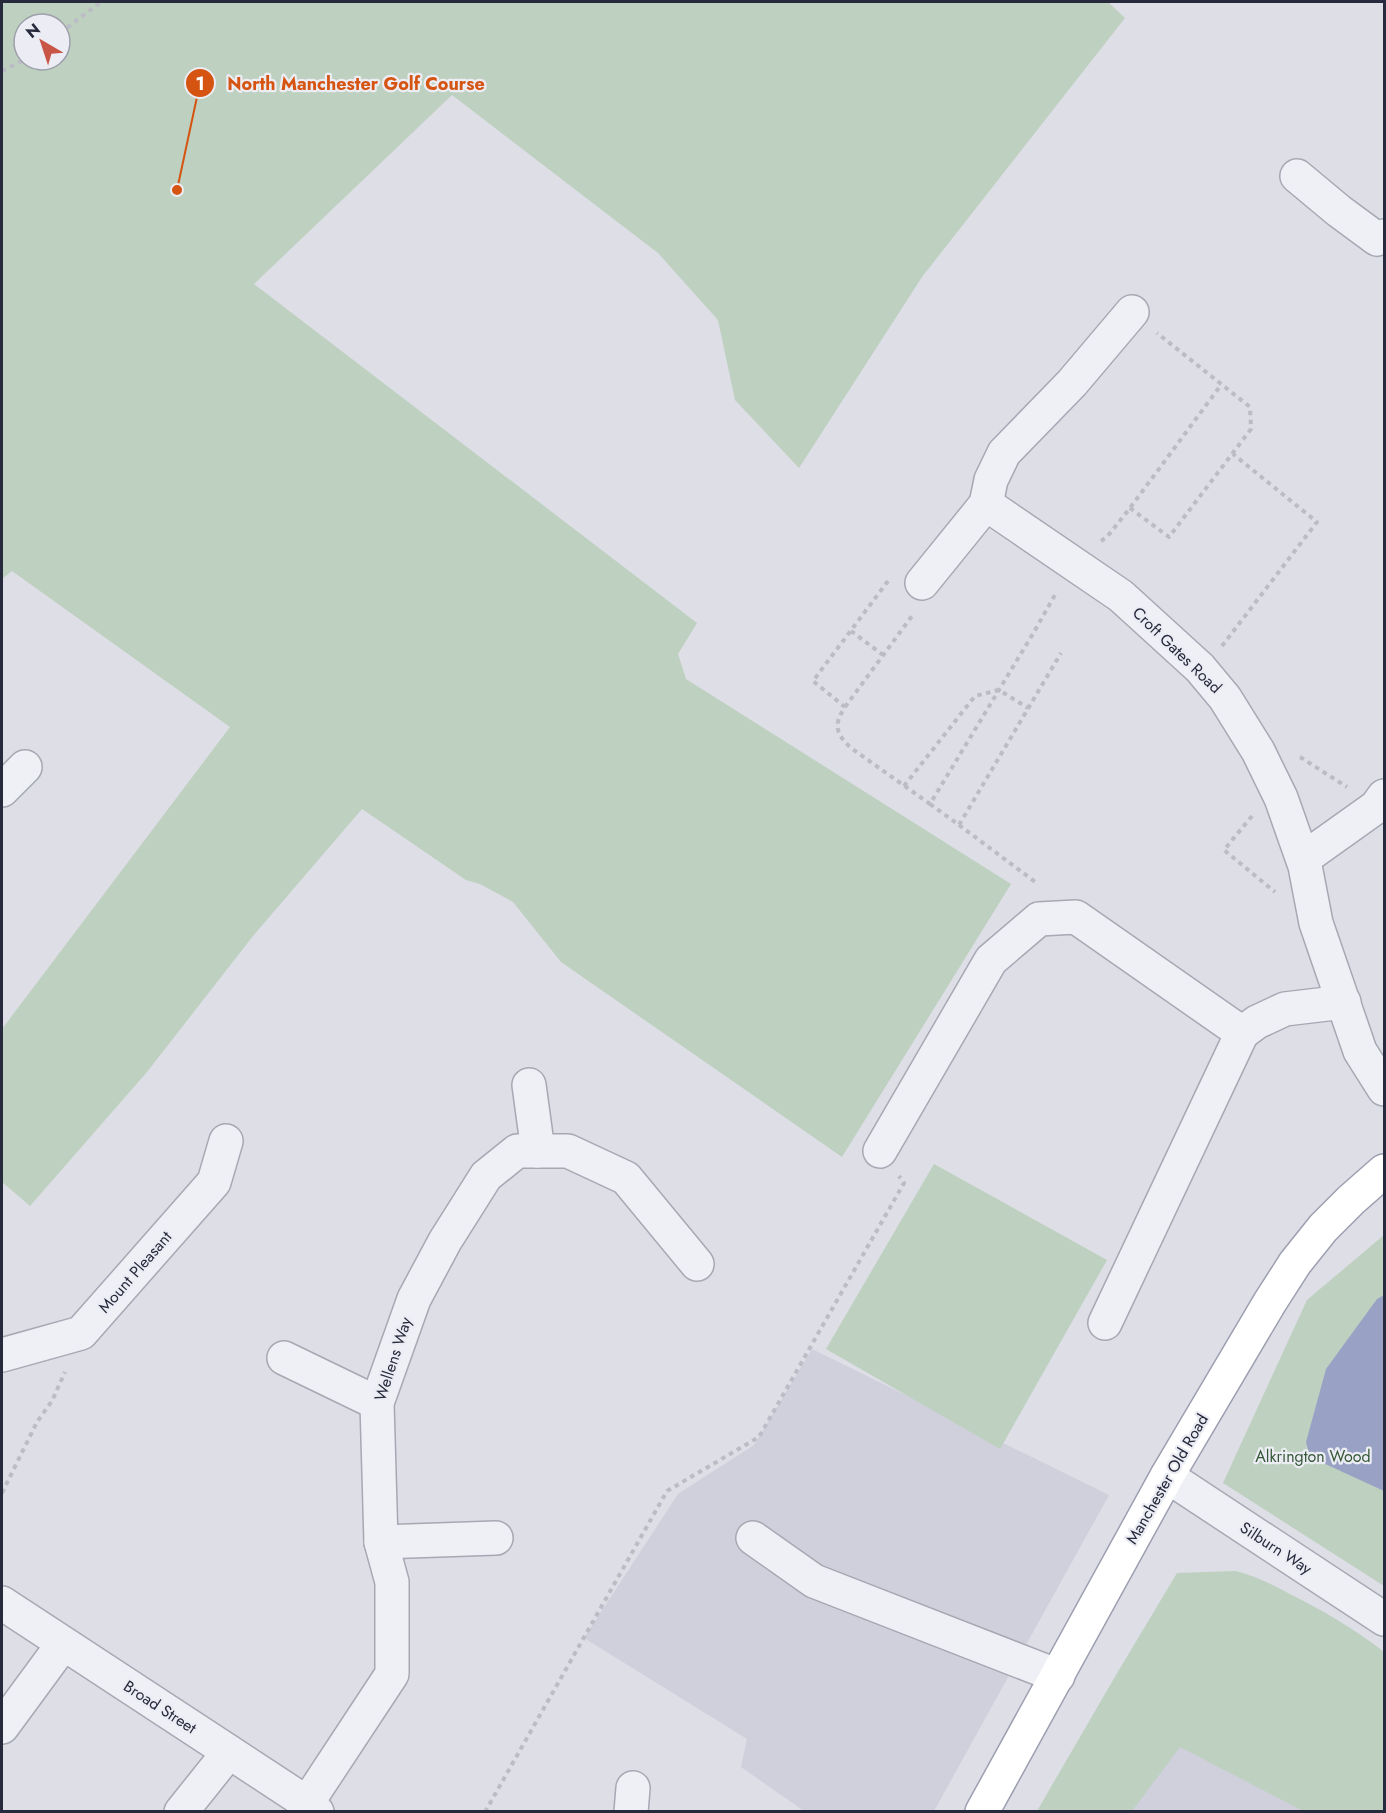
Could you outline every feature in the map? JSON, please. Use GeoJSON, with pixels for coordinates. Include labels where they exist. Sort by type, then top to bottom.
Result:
{"type":"FeatureCollection","features":[{"type":"Feature","properties":{"kind":"main road","name":"Manchester Old Road"},"geometry":{"type":"LineString","coordinates":[[982,1812],[1167,1476],[1270,1302],[1295,1263],[1323,1228],[1384,1171]]}},
{"type":"Feature","properties":{"kind":"street"},"geometry":{"type":"LineString","coordinates":[[1297,176],[1377,239],[1384,236]]}},
{"type":"Feature","properties":{"kind":"street"},"geometry":{"type":"LineString","coordinates":[[922,583],[986,504],[991,480],[1003,454],[1072,383],[1132,312]]}},
{"type":"Feature","properties":{"kind":"street","name":"Croft Gates Road"},"geometry":{"type":"LineString","coordinates":[[986,504],[1083,553],[1121,596],[1200,668],[1226,698],[1258,751],[1281,798],[1303,859],[1317,923],[1360,1052],[1384,1089]]}},
{"type":"Feature","properties":{"kind":"street"},"geometry":{"type":"LineString","coordinates":[[1303,859],[1376,807],[1384,796]]}},
{"type":"Feature","properties":{"kind":"street"},"geometry":{"type":"LineString","coordinates":[[880,1151],[991,960],[1039,919],[1076,917],[1242,1033]]}},
{"type":"Feature","properties":{"kind":"street"},"geometry":{"type":"LineString","coordinates":[[1105,1323],[1242,1033],[1257,1022],[1285,1009],[1344,1002]]}},
{"type":"Feature","properties":{"kind":"street"},"geometry":{"type":"LineString","coordinates":[[528,1085],[538,1151]]}},
{"type":"Feature","properties":{"kind":"street","name":"Mount Pleasant"},"geometry":{"type":"LineString","coordinates":[[2,1355],[81,1333],[214,1182],[226,1141]]}},
{"type":"Feature","properties":{"kind":"street","name":"Wellens Way"},"geometry":{"type":"LineString","coordinates":[[312,1807],[392,1674],[392,1582],[381,1542],[377,1403],[414,1299],[445,1241],[486,1176],[517,1151],[568,1151],[627,1178],[697,1264]]}},
{"type":"Feature","properties":{"kind":"street"},"geometry":{"type":"LineString","coordinates":[[284,1358],[377,1403]]}},
{"type":"Feature","properties":{"kind":"street","name":"Silburn Way"},"geometry":{"type":"LineString","coordinates":[[1167,1476],[1384,1619]]}},
{"type":"Feature","properties":{"kind":"street"},"geometry":{"type":"LineString","coordinates":[[381,1542],[496,1538]]}},
{"type":"Feature","properties":{"kind":"street"},"geometry":{"type":"LineString","coordinates":[[753,1538],[814,1581],[1058,1676]]}},
{"type":"Feature","properties":{"kind":"street","name":"Broad Street"},"geometry":{"type":"LineString","coordinates":[[2,1604],[312,1807]]}},
{"type":"Feature","properties":{"kind":"street"},"geometry":{"type":"LineString","coordinates":[[2,1727],[63,1644]]}},
{"type":"Feature","properties":{"kind":"street"},"geometry":{"type":"LineString","coordinates":[[181,1812],[229,1752]]}},
{"type":"Feature","properties":{"kind":"path"},"geometry":{"type":"LineString","coordinates":[[72,24],[101,2]]}},
{"type":"Feature","properties":{"kind":"path"},"geometry":{"type":"LineString","coordinates":[[1130,508],[1169,537],[1251,429],[1250,407],[1132,312]]}},
{"type":"Feature","properties":{"kind":"path"},"geometry":{"type":"LineString","coordinates":[[930,804],[1083,553],[1107,537],[1221,385]]}},
{"type":"Feature","properties":{"kind":"path"},"geometry":{"type":"LineString","coordinates":[[1221,648],[1317,522],[1233,454]]}},
{"type":"Feature","properties":{"kind":"path"},"geometry":{"type":"LineString","coordinates":[[845,707],[813,681],[900,565],[931,591],[838,717],[838,733],[851,748],[959,825],[1061,902],[1076,917]]}},
{"type":"Feature","properties":{"kind":"path"},"geometry":{"type":"LineString","coordinates":[[850,631],[883,655]]}},
{"type":"Feature","properties":{"kind":"path"},"geometry":{"type":"LineString","coordinates":[[959,825],[1060,653]]}},
{"type":"Feature","properties":{"kind":"path"},"geometry":{"type":"LineString","coordinates":[[904,786],[975,696],[999,690],[1028,708]]}},
{"type":"Feature","properties":{"kind":"path"},"geometry":{"type":"LineString","coordinates":[[1298,755],[1353,791]]}},
{"type":"Feature","properties":{"kind":"path"},"geometry":{"type":"LineString","coordinates":[[1257,810],[1224,850],[1277,893]]}},
{"type":"Feature","properties":{"kind":"path"},"geometry":{"type":"LineString","coordinates":[[485,1812],[667,1491],[759,1437],[904,1183],[880,1151]]}},
{"type":"Feature","properties":{"kind":"path"},"geometry":{"type":"LineString","coordinates":[[2,1493],[37,1422],[52,1401],[63,1379],[68,1359],[65,1337]]}},
{"type":"Feature","properties":{"kind":"shaded area"},"geometry":{"type":"Polygon","coordinates":[[[812,1349],[1109,1495],[934,1811],[804,1811],[741,1767],[747,1739],[584,1638],[678,1494],[754,1445],[812,1349]]]}},
{"type":"Feature","properties":{"kind":"shaded area"},"geometry":{"type":"Polygon","coordinates":[[[1108,1698],[1313,1812],[1043,1812],[1108,1698]]]}},
{"type":"Feature","properties":{"kind":"green space"},"geometry":{"type":"Polygon","coordinates":[[[2,2],[1108,2],[1125,18],[922,277],[799,468],[735,400],[718,320],[658,253],[452,95],[254,284],[697,623],[678,654],[686,679],[1011,884],[842,1157],[561,962],[513,902],[480,884],[466,880],[362,809],[253,936],[147,1072],[30,1206],[2,1182],[2,1029],[230,727],[12,571],[2,579],[2,2]]]}},
{"type":"Feature","properties":{"kind":"green space"},"geometry":{"type":"Polygon","coordinates":[[[934,1164],[1107,1260],[1000,1449],[826,1349],[934,1164]]]}},
{"type":"Feature","properties":{"kind":"green space","name":"Alkrington Wood"},"geometry":{"type":"Polygon","coordinates":[[[1384,1235],[1384,1586],[1223,1483],[1307,1300],[1384,1235]]]}},
{"type":"Feature","properties":{"kind":"green space"},"geometry":{"type":"Polygon","coordinates":[[[1236,1571],[1263,1580],[1313,1606],[1384,1652],[1384,1811],[1303,1811],[1180,1747],[1132,1811],[1037,1811],[1177,1573],[1236,1571]]]}},
{"type":"Feature","properties":{"kind":"water"},"geometry":{"type":"Polygon","coordinates":[[[1384,1295],[1384,1491],[1310,1457],[1306,1442],[1326,1369],[1377,1299],[1384,1295]]]}},
{"type":"Feature","properties":{"kind":"place","name":"North Manchester Golf Course"},"geometry":{"type":"Point","coordinates":[177,190]}}]}
